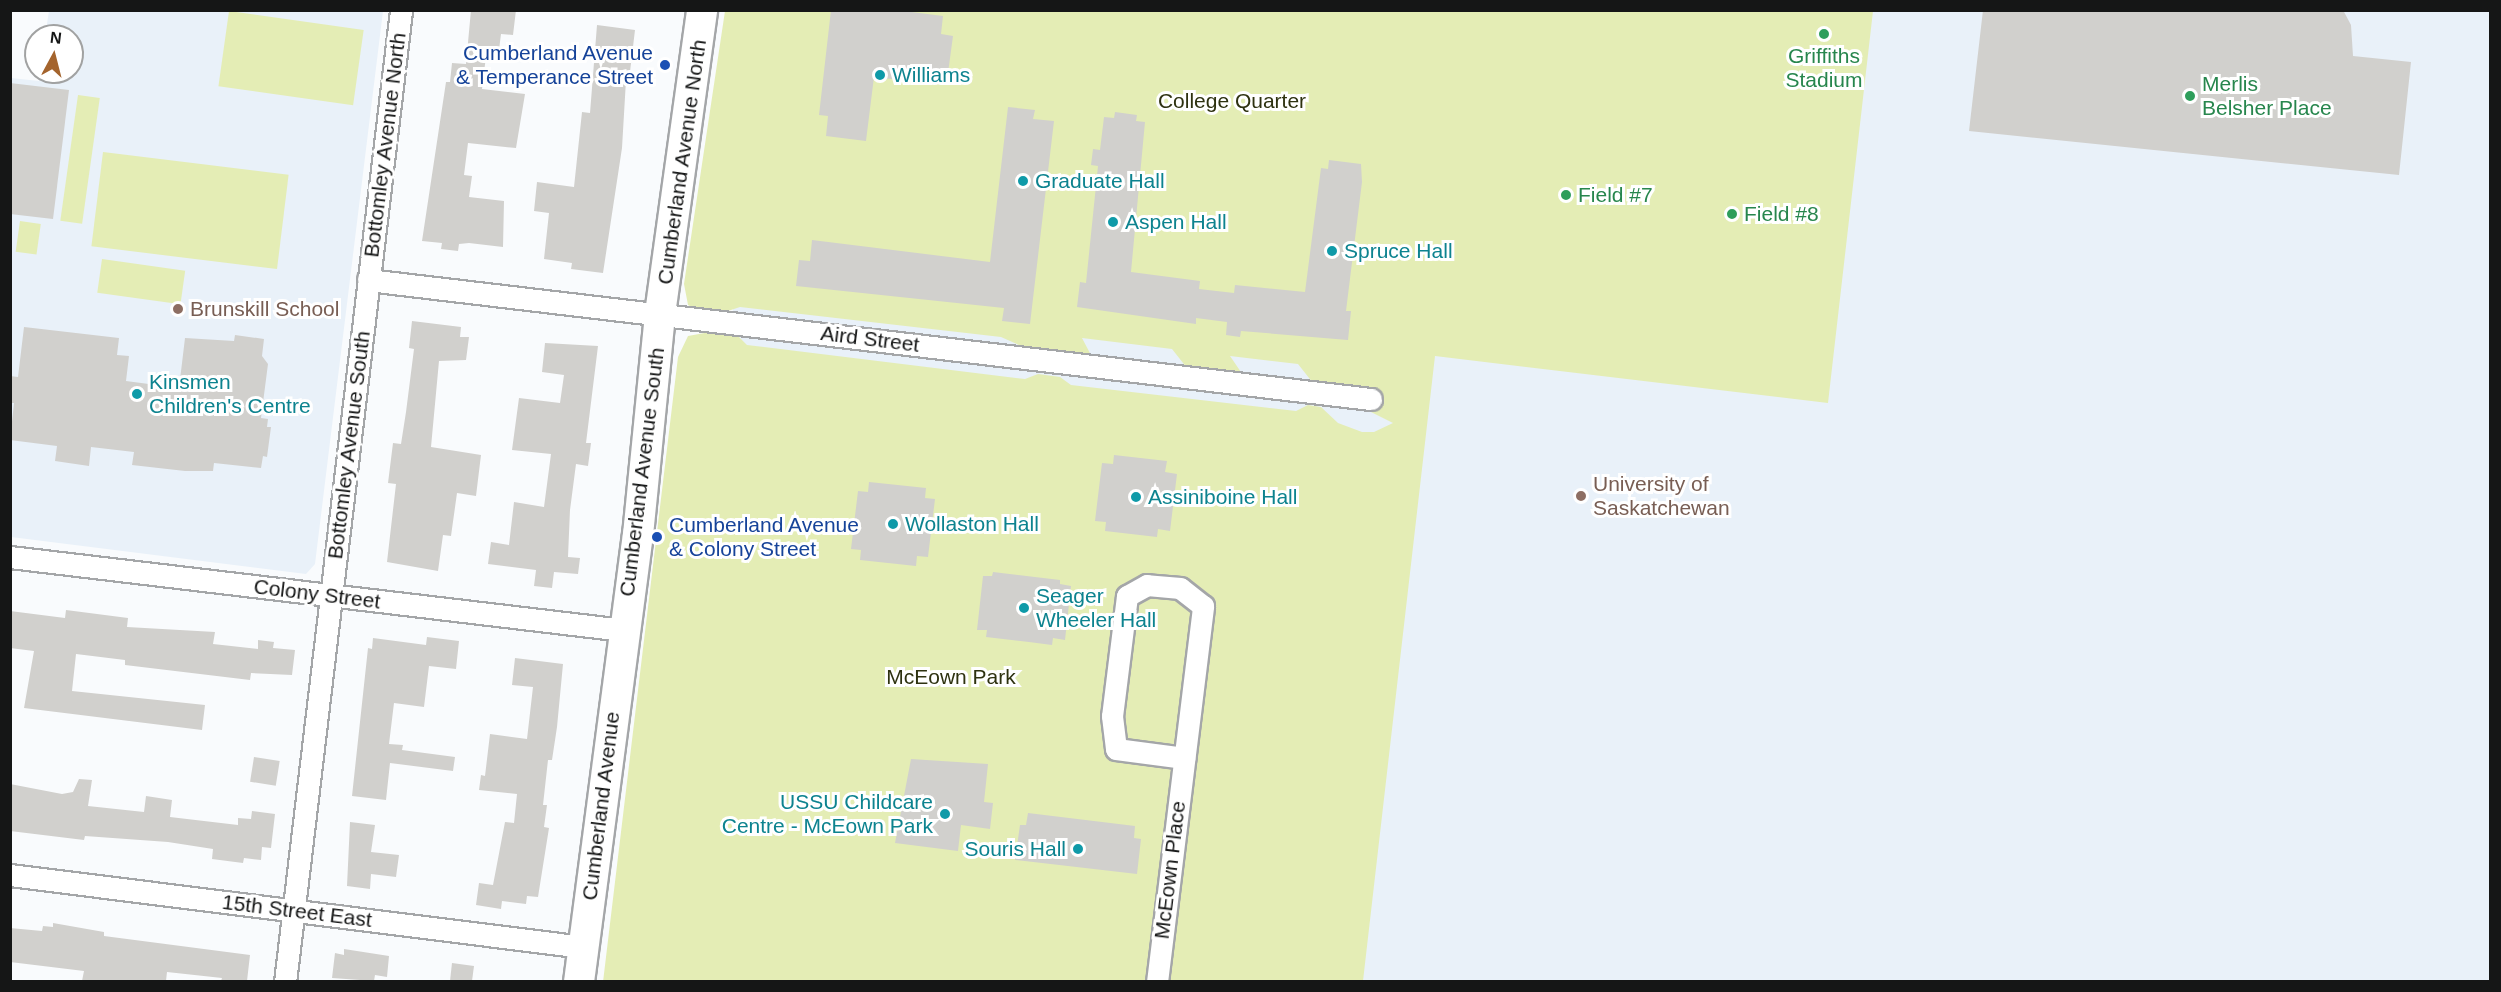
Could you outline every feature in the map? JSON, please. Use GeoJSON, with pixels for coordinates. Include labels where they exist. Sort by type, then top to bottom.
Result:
{"type":"FeatureCollection","features":[{"type":"Feature","properties":{"kind":"main road","name":"Cumberland Avenue North"},"geometry":{"type":"LineString","coordinates":[[660,314],[702,10]]}},
{"type":"Feature","properties":{"kind":"main road","name":"Cumberland Avenue South"},"geometry":{"type":"LineString","coordinates":[[623,630],[638,535],[660,314]]}},
{"type":"Feature","properties":{"kind":"main road","name":"Cumberland Avenue"},"geometry":{"type":"LineString","coordinates":[[579,981],[623,630]]}},
{"type":"Feature","properties":{"kind":"street","name":"Bottomley Avenue North"},"geometry":{"type":"LineString","coordinates":[[368,280],[401,10]]}},
{"type":"Feature","properties":{"kind":"street","name":"Aird Street"},"geometry":{"type":"LineString","coordinates":[[368,280],[1371,399]]}},
{"type":"Feature","properties":{"kind":"street","name":"Bottomley Avenue South"},"geometry":{"type":"LineString","coordinates":[[285,981],[368,280]]}},
{"type":"Feature","properties":{"kind":"street","name":"Colony Street"},"geometry":{"type":"LineString","coordinates":[[10,557],[623,630]]}},
{"type":"Feature","properties":{"kind":"street","name":"McEown Place"},"geometry":{"type":"LineString","coordinates":[[1157,981],[1203,606],[1180,588],[1147,585],[1128,596],[1112,716],[1116,749],[1184,758]]}},
{"type":"Feature","properties":{"kind":"street","name":"15th Street East"},"geometry":{"type":"LineString","coordinates":[[10,875],[583,947]]}},
{"type":"Feature","properties":{"kind":"shaded area","name":"Brunskill School"},"geometry":{"type":"Polygon","coordinates":[[[49,11],[383,11],[315,564],[306,574],[11,537],[11,78],[24,79],[24,84],[84,84],[84,24],[47,24],[49,11]]]}},
{"type":"Feature","properties":{"kind":"shaded area","name":"University of Saskatchewan"},"geometry":{"type":"Polygon","coordinates":[[[733,11],[2490,11],[2490,982],[733,982],[733,11]]]}},
{"type":"Feature","properties":{"kind":"green space"},"geometry":{"type":"Polygon","coordinates":[[[229,11],[364,30],[353,105],[218,86],[229,11]]]}},
{"type":"Feature","properties":{"kind":"green space"},"geometry":{"type":"Polygon","coordinates":[[[725,11],[1873,11],[1828,403],[1435,356],[1363,981],[603,982],[678,357],[688,336],[710,332],[738,336],[747,345],[1025,379],[1038,374],[1060,377],[1071,385],[1296,411],[1308,405],[1321,407],[1338,423],[1362,432],[1374,432],[1393,423],[1313,383],[1298,364],[1230,356],[1243,375],[1187,368],[1172,349],[1082,338],[1092,357],[1030,350],[1001,337],[740,307],[719,314],[697,310],[688,305],[684,284],[725,11]]]}},
{"type":"Feature","properties":{"kind":"green space"},"geometry":{"type":"Polygon","coordinates":[[[78,95],[100,98],[82,224],[60,221],[78,95]]]}},
{"type":"Feature","properties":{"kind":"green space"},"geometry":{"type":"Polygon","coordinates":[[[103,152],[289,175],[277,269],[91,246],[103,152]]]}},
{"type":"Feature","properties":{"kind":"green space"},"geometry":{"type":"Polygon","coordinates":[[[20,221],[41,224],[36,255],[16,252],[20,221]]]}},
{"type":"Feature","properties":{"kind":"green space"},"geometry":{"type":"Polygon","coordinates":[[[102,259],[185,271],[180,304],[97,293],[102,259]]]}},
{"type":"Feature","properties":{"kind":"building"},"geometry":{"type":"Polygon","coordinates":[[[471,10],[516,10],[513,35],[501,34],[499,50],[487,48],[482,89],[525,94],[516,148],[468,143],[464,175],[472,176],[469,197],[504,201],[503,247],[469,243],[459,244],[458,251],[441,249],[442,243],[422,241],[446,82],[450,82],[452,63],[466,64],[471,10]]]}},
{"type":"Feature","properties":{"kind":"building","name":"Williams"},"geometry":{"type":"Polygon","coordinates":[[[831,10],[896,10],[943,16],[941,34],[953,36],[948,73],[936,72],[934,84],[874,77],[866,141],[826,136],[828,116],[819,115],[831,10]]]}},
{"type":"Feature","properties":{"kind":"building","name":"Merlis Belsher Place"},"geometry":{"type":"Polygon","coordinates":[[[1983,10],[2343,10],[2351,25],[2353,56],[2411,62],[2399,175],[1969,131],[1983,10]]]}},
{"type":"Feature","properties":{"kind":"building"},"geometry":{"type":"Polygon","coordinates":[[[597,25],[635,30],[629,80],[626,80],[622,148],[603,273],[571,269],[572,263],[544,259],[549,213],[534,211],[537,182],[574,187],[582,112],[590,113],[597,25]]]}},
{"type":"Feature","properties":{"kind":"building"},"geometry":{"type":"Polygon","coordinates":[[[10,83],[69,90],[53,219],[10,214],[10,83]]]}},
{"type":"Feature","properties":{"kind":"building","name":"Graduate Hall"},"geometry":{"type":"Polygon","coordinates":[[[1008,107],[1035,110],[1033,119],[1054,121],[1030,324],[1002,321],[1004,308],[796,286],[799,260],[810,261],[812,240],[990,262],[1008,107]]]}},
{"type":"Feature","properties":{"kind":"building"},"geometry":{"type":"Polygon","coordinates":[[[1115,112],[1137,115],[1136,121],[1145,122],[1131,272],[1200,281],[1199,289],[1234,293],[1235,285],[1305,292],[1321,168],[1328,169],[1329,160],[1361,164],[1362,182],[1346,311],[1351,311],[1348,340],[1241,331],[1240,337],[1226,335],[1227,322],[1196,318],[1196,324],[1077,307],[1080,282],[1086,283],[1098,166],[1091,165],[1093,149],[1100,150],[1104,117],[1114,118],[1115,112]]]}},
{"type":"Feature","properties":{"kind":"building"},"geometry":{"type":"Polygon","coordinates":[[[412,321],[461,327],[460,337],[469,337],[466,360],[439,361],[431,447],[481,455],[476,496],[457,493],[451,536],[443,535],[438,571],[387,562],[396,484],[388,483],[393,443],[401,444],[406,412],[414,349],[409,348],[412,321]]]}},
{"type":"Feature","properties":{"kind":"building","name":"Kinsmen Children's Centre"},"geometry":{"type":"Polygon","coordinates":[[[24,327],[119,338],[117,355],[129,356],[126,381],[179,388],[185,338],[234,341],[235,335],[264,339],[262,356],[268,364],[261,418],[268,419],[267,427],[271,427],[267,457],[263,456],[261,468],[214,463],[213,471],[185,471],[132,465],[134,452],[91,447],[89,466],[55,461],[57,446],[10,440],[14,403],[10,403],[10,376],[18,377],[24,327]]]}},
{"type":"Feature","properties":{"kind":"building"},"geometry":{"type":"Polygon","coordinates":[[[545,343],[598,346],[586,443],[591,443],[588,466],[576,464],[570,510],[568,557],[580,558],[578,574],[554,572],[552,588],[534,586],[536,570],[488,564],[491,542],[509,545],[514,502],[544,507],[551,454],[512,450],[519,398],[560,403],[564,375],[542,372],[545,343]]]}},
{"type":"Feature","properties":{"kind":"building","name":"Assiniboine Hall"},"geometry":{"type":"Polygon","coordinates":[[[1114,455],[1167,461],[1165,472],[1177,474],[1170,531],[1158,529],[1157,537],[1105,531],[1106,522],[1095,521],[1102,463],[1113,464],[1114,455]]]}},
{"type":"Feature","properties":{"kind":"building","name":"Wollaston Hall"},"geometry":{"type":"Polygon","coordinates":[[[869,482],[926,488],[925,498],[935,499],[928,557],[917,556],[916,566],[860,560],[861,550],[851,549],[858,491],[868,492],[869,482]]]}},
{"type":"Feature","properties":{"kind":"building","name":"Seager Wheeler Hall"},"geometry":{"type":"Polygon","coordinates":[[[993,572],[1060,580],[1060,584],[1071,586],[1065,640],[1053,638],[1052,645],[986,637],[987,630],[977,630],[983,576],[992,576],[993,572]]]}},
{"type":"Feature","properties":{"kind":"building"},"geometry":{"type":"Polygon","coordinates":[[[66,610],[128,618],[127,627],[215,632],[213,644],[258,649],[258,640],[274,642],[273,648],[295,650],[292,675],[251,673],[250,680],[125,665],[125,660],[76,654],[72,691],[205,705],[202,730],[24,708],[34,651],[10,648],[10,611],[65,618],[66,610]]]}},
{"type":"Feature","properties":{"kind":"building"},"geometry":{"type":"Polygon","coordinates":[[[427,637],[459,641],[456,669],[429,666],[424,707],[394,703],[389,744],[403,745],[402,750],[455,757],[453,771],[390,763],[386,800],[352,796],[368,648],[372,649],[373,638],[426,645],[427,637]]]}},
{"type":"Feature","properties":{"kind":"building"},"geometry":{"type":"Polygon","coordinates":[[[515,658],[563,664],[557,727],[552,760],[548,760],[543,805],[547,805],[544,827],[549,828],[538,897],[527,896],[526,904],[502,901],[501,909],[476,905],[479,883],[493,885],[505,822],[514,823],[517,794],[479,790],[481,775],[485,776],[490,734],[527,739],[533,687],[512,685],[515,658]]]}},
{"type":"Feature","properties":{"kind":"building"},"geometry":{"type":"Polygon","coordinates":[[[254,757],[280,761],[276,786],[250,782],[254,757]]]}},
{"type":"Feature","properties":{"kind":"building","name":"USSU Childcare Centre - McEown Park"},"geometry":{"type":"Polygon","coordinates":[[[911,759],[988,764],[984,802],[993,803],[990,829],[961,825],[958,851],[895,843],[911,759]]]}},
{"type":"Feature","properties":{"kind":"building"},"geometry":{"type":"Polygon","coordinates":[[[79,779],[92,780],[88,806],[144,812],[146,796],[172,800],[170,817],[238,825],[238,818],[251,819],[252,811],[275,814],[271,848],[262,847],[261,860],[244,858],[243,863],[212,859],[213,849],[168,842],[85,836],[84,840],[10,831],[10,784],[62,794],[73,792],[79,779]]]}},
{"type":"Feature","properties":{"kind":"building","name":"Souris Hall"},"geometry":{"type":"Polygon","coordinates":[[[1028,813],[1135,826],[1134,838],[1141,839],[1137,874],[1015,860],[1020,825],[1026,825],[1028,813]]]}},
{"type":"Feature","properties":{"kind":"building"},"geometry":{"type":"Polygon","coordinates":[[[350,822],[375,825],[371,852],[399,855],[396,877],[371,874],[370,889],[347,886],[350,822]]]}},
{"type":"Feature","properties":{"kind":"building"},"geometry":{"type":"Polygon","coordinates":[[[53,923],[104,932],[104,936],[250,955],[247,981],[221,981],[222,978],[167,972],[166,981],[82,981],[84,971],[10,962],[10,928],[42,931],[43,926],[53,927],[53,923]]]}},
{"type":"Feature","properties":{"kind":"building"},"geometry":{"type":"Polygon","coordinates":[[[344,949],[389,956],[387,977],[375,975],[374,981],[332,978],[335,953],[344,955],[344,949]]]}},
{"type":"Feature","properties":{"kind":"building"},"geometry":{"type":"Polygon","coordinates":[[[452,963],[474,966],[472,981],[450,981],[452,963]]]}},
{"type":"Feature","properties":{"kind":"place","name":"Griffiths Stadium"},"geometry":{"type":"Point","coordinates":[1824,34]}},
{"type":"Feature","properties":{"kind":"place","name":"Cumberland Avenue & Temperance Street"},"geometry":{"type":"Point","coordinates":[665,65]}},
{"type":"Feature","properties":{"kind":"place","name":"Williams"},"geometry":{"type":"Point","coordinates":[880,75]}},
{"type":"Feature","properties":{"kind":"place","name":"Merlis Belsher Place"},"geometry":{"type":"Point","coordinates":[2190,96]}},
{"type":"Feature","properties":{"kind":"place","name":"Graduate Hall"},"geometry":{"type":"Point","coordinates":[1023,181]}},
{"type":"Feature","properties":{"kind":"place","name":"Field #7"},"geometry":{"type":"Point","coordinates":[1566,195]}},
{"type":"Feature","properties":{"kind":"place","name":"Field #8"},"geometry":{"type":"Point","coordinates":[1732,214]}},
{"type":"Feature","properties":{"kind":"place","name":"Aspen Hall"},"geometry":{"type":"Point","coordinates":[1113,222]}},
{"type":"Feature","properties":{"kind":"place","name":"Spruce Hall"},"geometry":{"type":"Point","coordinates":[1332,251]}},
{"type":"Feature","properties":{"kind":"place","name":"Brunskill School"},"geometry":{"type":"Point","coordinates":[178,309]}},
{"type":"Feature","properties":{"kind":"place","name":"Kinsmen Children's Centre"},"geometry":{"type":"Point","coordinates":[137,394]}},
{"type":"Feature","properties":{"kind":"place","name":"University of Saskatchewan"},"geometry":{"type":"Point","coordinates":[1581,496]}},
{"type":"Feature","properties":{"kind":"place","name":"Assiniboine Hall"},"geometry":{"type":"Point","coordinates":[1136,497]}},
{"type":"Feature","properties":{"kind":"place","name":"Wollaston Hall"},"geometry":{"type":"Point","coordinates":[893,524]}},
{"type":"Feature","properties":{"kind":"place","name":"Cumberland Avenue & Colony Street"},"geometry":{"type":"Point","coordinates":[657,537]}},
{"type":"Feature","properties":{"kind":"place","name":"Seager Wheeler Hall"},"geometry":{"type":"Point","coordinates":[1024,608]}},
{"type":"Feature","properties":{"kind":"place","name":"USSU Childcare Centre - McEown Park"},"geometry":{"type":"Point","coordinates":[945,814]}},
{"type":"Feature","properties":{"kind":"place","name":"Souris Hall"},"geometry":{"type":"Point","coordinates":[1078,849]}},
{"type":"Feature","properties":{"kind":"park label","name":"College Quarter"},"geometry":{"type":"Point","coordinates":[1232,101]}},
{"type":"Feature","properties":{"kind":"park label","name":"McEown Park"},"geometry":{"type":"Point","coordinates":[951,677]}}]}
